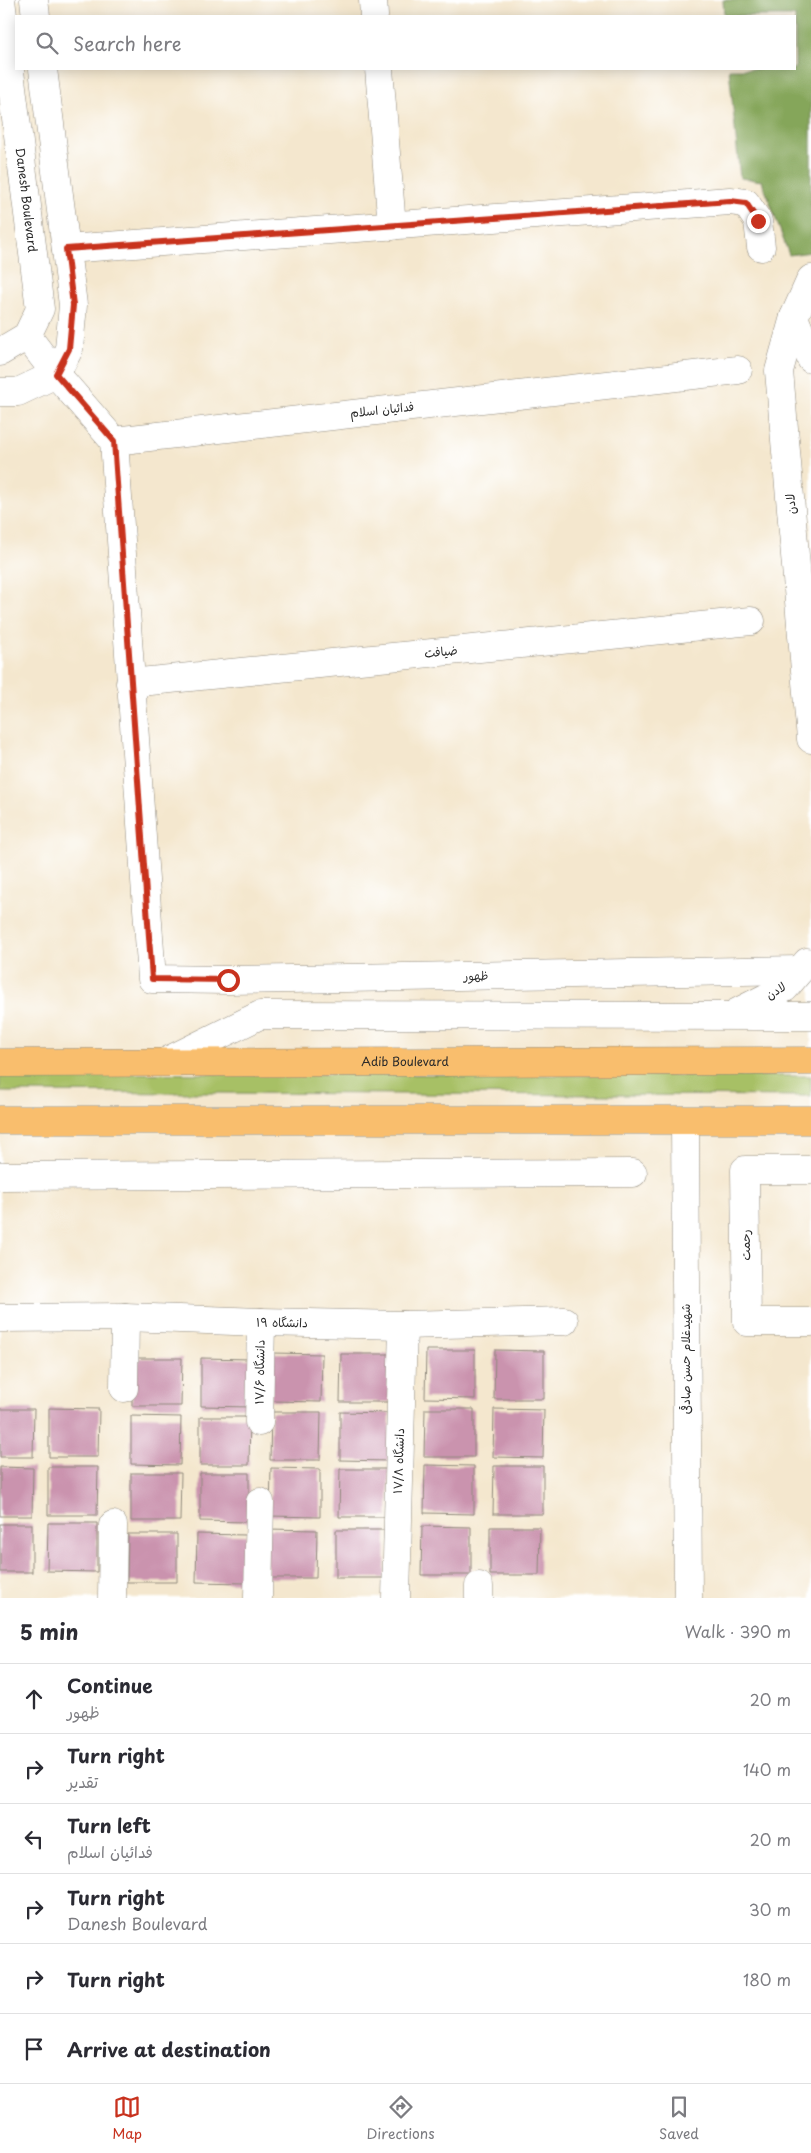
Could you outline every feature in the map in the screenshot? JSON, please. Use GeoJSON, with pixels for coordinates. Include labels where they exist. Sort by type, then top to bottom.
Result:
{"type":"FeatureCollection","features":[{"type":"Feature","properties":{"kind":"main road","name":"Adib Boulevard"},"geometry":{"type":"LineString","coordinates":[[0,1063],[811,1061]]}},
{"type":"Feature","properties":{"kind":"main road"},"geometry":{"type":"LineString","coordinates":[[0,1120],[811,1120]]}},
{"type":"Feature","properties":{"kind":"street","name":"Danesh Boulevard"},"geometry":{"type":"LineString","coordinates":[[1,0],[40,309],[27,336]]}},
{"type":"Feature","properties":{"kind":"street"},"geometry":{"type":"LineString","coordinates":[[34,0],[36,15]]}},
{"type":"Feature","properties":{"kind":"street"},"geometry":{"type":"LineString","coordinates":[[373,0],[374,15]]}},
{"type":"Feature","properties":{"kind":"street"},"geometry":{"type":"LineString","coordinates":[[0,392],[18,392],[56,374],[69,349],[73,305],[43,70]]}},
{"type":"Feature","properties":{"kind":"street"},"geometry":{"type":"LineString","coordinates":[[379,70],[392,226]]}},
{"type":"Feature","properties":{"kind":"street"},"geometry":{"type":"LineString","coordinates":[[66,249],[730,201],[746,203],[758,221],[761,247]]}},
{"type":"Feature","properties":{"kind":"street","name":"لادن"},"geometry":{"type":"LineString","coordinates":[[811,278],[794,317],[779,371],[811,739]]}},
{"type":"Feature","properties":{"kind":"street"},"geometry":{"type":"LineString","coordinates":[[794,317],[811,360]]}},
{"type":"Feature","properties":{"kind":"street"},"geometry":{"type":"LineString","coordinates":[[0,352],[27,336],[56,374],[114,441],[130,684]]}},
{"type":"Feature","properties":{"kind":"street","name":"فدائیان اسلام"},"geometry":{"type":"LineString","coordinates":[[114,441],[738,370]]}},
{"type":"Feature","properties":{"kind":"street","name":"ضیافت"},"geometry":{"type":"LineString","coordinates":[[130,684],[751,621]]}},
{"type":"Feature","properties":{"kind":"street","name":"ظهور"},"geometry":{"type":"LineString","coordinates":[[130,684],[152,979],[238,980],[806,962]]}},
{"type":"Feature","properties":{"kind":"street","name":"لادن"},"geometry":{"type":"LineString","coordinates":[[731,1016],[785,988],[806,962]]}},
{"type":"Feature","properties":{"kind":"street"},"geometry":{"type":"LineString","coordinates":[[165,1062],[260,1015],[811,1016]]}},
{"type":"Feature","properties":{"kind":"street","name":"شهیدغلام حسن صادقی"},"geometry":{"type":"LineString","coordinates":[[685,1121],[688,1598]]}},
{"type":"Feature","properties":{"kind":"street","name":"رحمت"},"geometry":{"type":"LineString","coordinates":[[811,1170],[745,1170],[747,1322],[811,1322]]}},
{"type":"Feature","properties":{"kind":"street"},"geometry":{"type":"LineString","coordinates":[[0,1176],[633,1173]]}},
{"type":"Feature","properties":{"kind":"street"},"geometry":{"type":"LineString","coordinates":[[124,1388],[125,1317]]}},
{"type":"Feature","properties":{"kind":"street","name":"دانشگاه ۱۹"},"geometry":{"type":"LineString","coordinates":[[0,1318],[125,1317],[261,1322],[403,1324],[564,1321]]}},
{"type":"Feature","properties":{"kind":"street","name":"دانشگاه ۱۷/۶"},"geometry":{"type":"LineString","coordinates":[[259,1422],[261,1322]]}},
{"type":"Feature","properties":{"kind":"street","name":"دانشگاه ۱۷/۸"},"geometry":{"type":"LineString","coordinates":[[396,1598],[403,1324]]}},
{"type":"Feature","properties":{"kind":"street"},"geometry":{"type":"LineString","coordinates":[[258,1598],[260,1502]]}},
{"type":"Feature","properties":{"kind":"street"},"geometry":{"type":"LineString","coordinates":[[112,1598],[113,1525]]}},
{"type":"Feature","properties":{"kind":"green space"},"geometry":{"type":"Polygon","coordinates":[[[723,0],[811,0],[811,252],[789,255],[762,181],[740,178],[729,70],[796,70],[796,15],[724,15],[723,0]]]}},
{"type":"Feature","properties":{"kind":"green space"},"geometry":{"type":"Polygon","coordinates":[[[0,1073],[811,1076],[811,1096],[0,1092],[0,1073]]]}},
{"type":"Feature","properties":{"kind":"building"},"geometry":{"type":"Polygon","coordinates":[[[426,1350],[475,1350],[475,1399],[425,1398],[426,1350]]]}},
{"type":"Feature","properties":{"kind":"building"},"geometry":{"type":"Polygon","coordinates":[[[495,1350],[544,1351],[544,1399],[494,1399],[495,1350]]]}},
{"type":"Feature","properties":{"kind":"building"},"geometry":{"type":"Polygon","coordinates":[[[272,1353],[322,1354],[321,1402],[271,1401],[272,1353]]]}},
{"type":"Feature","properties":{"kind":"building"},"geometry":{"type":"Polygon","coordinates":[[[341,1354],[390,1354],[390,1402],[340,1402],[341,1354]]]}},
{"type":"Feature","properties":{"kind":"building"},"geometry":{"type":"Polygon","coordinates":[[[132,1358],[182,1358],[181,1406],[132,1406],[132,1358]]]}},
{"type":"Feature","properties":{"kind":"building"},"geometry":{"type":"Polygon","coordinates":[[[201,1358],[251,1359],[250,1407],[201,1406],[201,1358]]]}},
{"type":"Feature","properties":{"kind":"building"},"geometry":{"type":"Polygon","coordinates":[[[49,1408],[99,1409],[98,1457],[49,1457],[49,1408]]]}},
{"type":"Feature","properties":{"kind":"building"},"geometry":{"type":"Polygon","coordinates":[[[0,1409],[34,1409],[33,1457],[0,1457],[0,1409]]]}},
{"type":"Feature","properties":{"kind":"building"},"geometry":{"type":"Polygon","coordinates":[[[425,1409],[474,1409],[474,1457],[424,1457],[425,1409]]]}},
{"type":"Feature","properties":{"kind":"building"},"geometry":{"type":"Polygon","coordinates":[[[494,1409],[544,1410],[543,1458],[493,1457],[494,1409]]]}},
{"type":"Feature","properties":{"kind":"building"},"geometry":{"type":"Polygon","coordinates":[[[271,1412],[321,1412],[320,1460],[270,1460],[271,1412]]]}},
{"type":"Feature","properties":{"kind":"building"},"geometry":{"type":"Polygon","coordinates":[[[340,1412],[390,1413],[389,1461],[340,1460],[340,1412]]]}},
{"type":"Feature","properties":{"kind":"building"},"geometry":{"type":"Polygon","coordinates":[[[131,1416],[181,1417],[180,1465],[131,1464],[131,1416]]]}},
{"type":"Feature","properties":{"kind":"building"},"geometry":{"type":"Polygon","coordinates":[[[200,1417],[250,1417],[249,1465],[200,1465],[200,1417]]]}},
{"type":"Feature","properties":{"kind":"building"},"geometry":{"type":"Polygon","coordinates":[[[425,1465],[474,1466],[474,1514],[424,1513],[425,1465]]]}},
{"type":"Feature","properties":{"kind":"building"},"geometry":{"type":"Polygon","coordinates":[[[494,1466],[543,1466],[543,1514],[493,1514],[494,1466]]]}},
{"type":"Feature","properties":{"kind":"building"},"geometry":{"type":"Polygon","coordinates":[[[0,1467],[33,1468],[32,1516],[0,1516],[0,1467]]]}},
{"type":"Feature","properties":{"kind":"building"},"geometry":{"type":"Polygon","coordinates":[[[48,1467],[98,1467],[97,1515],[48,1515],[48,1467]]]}},
{"type":"Feature","properties":{"kind":"building"},"geometry":{"type":"Polygon","coordinates":[[[271,1468],[320,1469],[320,1517],[270,1516],[271,1468]]]}},
{"type":"Feature","properties":{"kind":"building"},"geometry":{"type":"Polygon","coordinates":[[[340,1469],[389,1469],[388,1517],[339,1517],[340,1469]]]}},
{"type":"Feature","properties":{"kind":"building"},"geometry":{"type":"Polygon","coordinates":[[[131,1473],[181,1473],[180,1521],[131,1521],[131,1473]]]}},
{"type":"Feature","properties":{"kind":"building"},"geometry":{"type":"Polygon","coordinates":[[[200,1473],[249,1473],[249,1522],[200,1521],[200,1473]]]}},
{"type":"Feature","properties":{"kind":"building"},"geometry":{"type":"Polygon","coordinates":[[[48,1523],[97,1523],[97,1572],[47,1571],[48,1523]]]}},
{"type":"Feature","properties":{"kind":"building"},"geometry":{"type":"Polygon","coordinates":[[[0,1524],[32,1524],[32,1572],[0,1572],[0,1524]]]}},
{"type":"Feature","properties":{"kind":"building"},"geometry":{"type":"Polygon","coordinates":[[[422,1526],[471,1527],[471,1575],[421,1575],[422,1526]]]}},
{"type":"Feature","properties":{"kind":"building"},"geometry":{"type":"Polygon","coordinates":[[[490,1527],[540,1527],[539,1575],[490,1575],[490,1527]]]}},
{"type":"Feature","properties":{"kind":"building"},"geometry":{"type":"Polygon","coordinates":[[[267,1529],[317,1530],[316,1578],[267,1578],[267,1529]]]}},
{"type":"Feature","properties":{"kind":"building"},"geometry":{"type":"Polygon","coordinates":[[[336,1530],[386,1530],[385,1578],[336,1578],[336,1530]]]}},
{"type":"Feature","properties":{"kind":"building"},"geometry":{"type":"Polygon","coordinates":[[[128,1534],[177,1534],[177,1582],[127,1582],[128,1534]]]}},
{"type":"Feature","properties":{"kind":"building"},"geometry":{"type":"Polygon","coordinates":[[[197,1534],[246,1535],[246,1583],[196,1582],[197,1534]]]}},
{"type":"Feature","properties":{"kind":"route"},"geometry":{"type":"LineString","coordinates":[[228,980],[152,979],[114,441],[56,374],[69,349],[73,305],[66,249],[730,201],[746,203],[758,221]]}}]}
